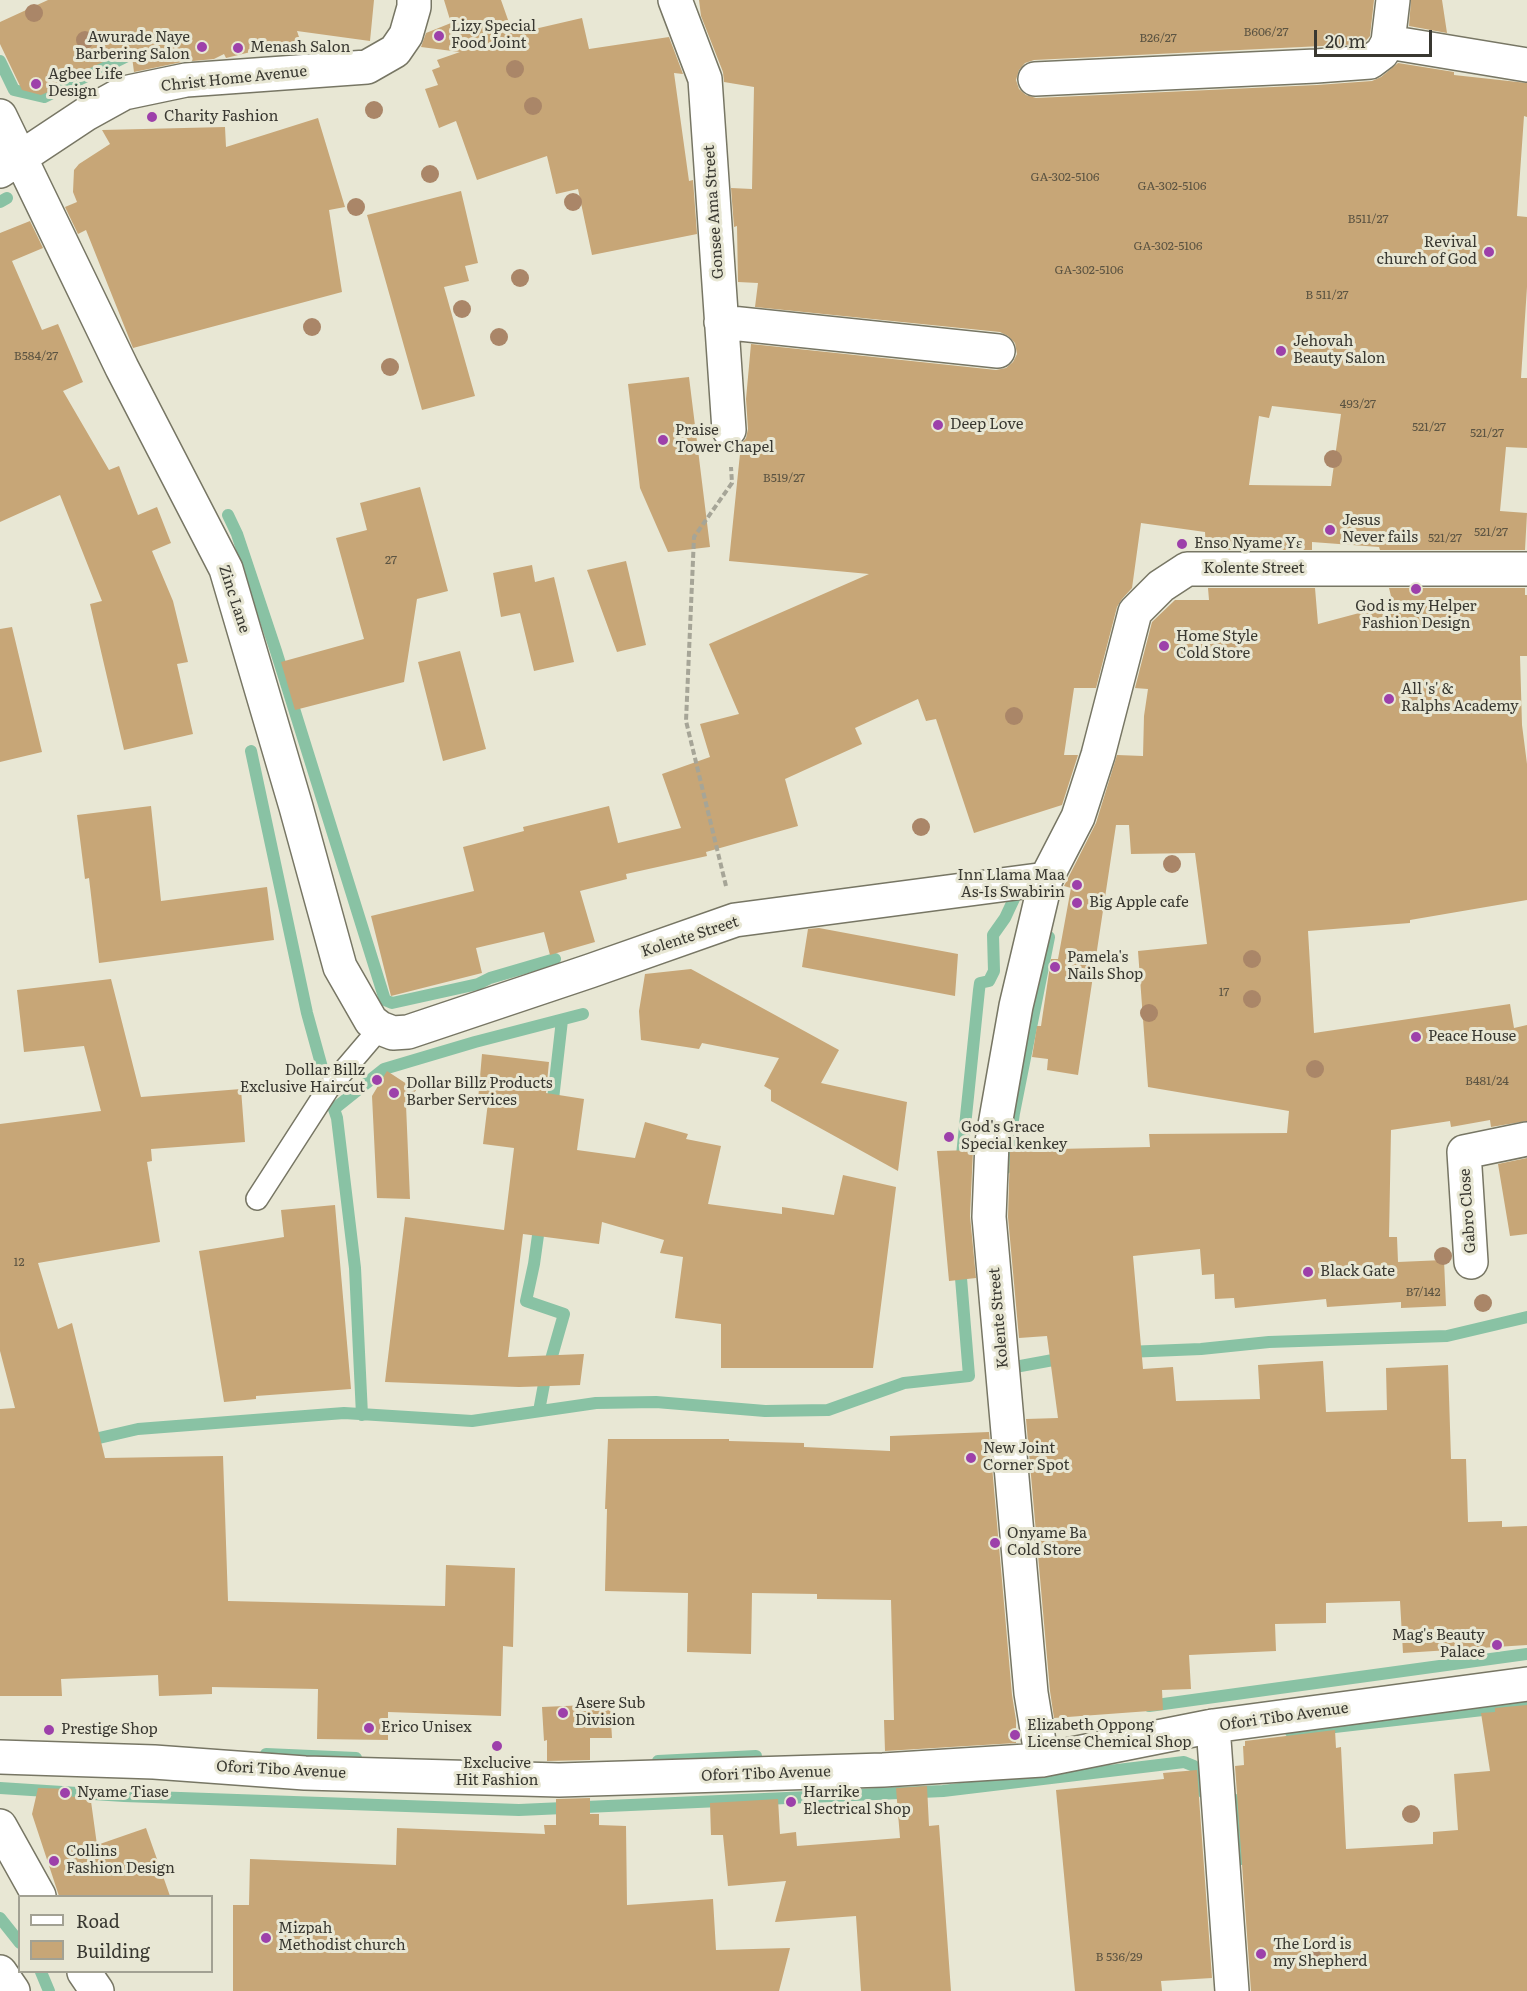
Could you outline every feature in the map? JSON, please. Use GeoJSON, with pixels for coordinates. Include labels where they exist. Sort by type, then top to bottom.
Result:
{"type":"FeatureCollection","features":[{"type":"Feature","properties":{"kind":"street","name":"Christ Home Avenue"},"geometry":{"type":"LineString","coordinates":[[10,163],[86,114],[124,93],[186,80],[367,67],[395,51],[406,35],[414,0]]}},
{"type":"Feature","properties":{"kind":"street","name":"Gonsee Ama Street"},"geometry":{"type":"LineString","coordinates":[[675,0],[705,79],[729,430]]}},
{"type":"Feature","properties":{"kind":"street"},"geometry":{"type":"LineString","coordinates":[[1035,79],[1370,62],[1382,53],[1388,42],[1393,0]]}},
{"type":"Feature","properties":{"kind":"street"},"geometry":{"type":"LineString","coordinates":[[1388,42],[1527,65]]}},
{"type":"Feature","properties":{"kind":"street","name":"Zinc Lane"},"geometry":{"type":"LineString","coordinates":[[0,116],[10,163],[122,368],[226,569],[340,967],[371,1021],[380,1028]]}},
{"type":"Feature","properties":{"kind":"street"},"geometry":{"type":"LineString","coordinates":[[721,322],[998,351]]}},
{"type":"Feature","properties":{"kind":"street","name":"Kolente Street"},"geometry":{"type":"LineString","coordinates":[[1042,1760],[1030,1683],[989,1217],[992,1142],[1016,1006],[1046,879],[1078,817],[1098,755],[1135,612],[1161,586],[1187,569],[1527,569]]}},
{"type":"Feature","properties":{"kind":"street","name":"Kolente Street"},"geometry":{"type":"LineString","coordinates":[[380,1028],[393,1033],[408,1032],[735,920],[1046,879]]}},
{"type":"Feature","properties":{"kind":"street","name":"Gabro Close"},"geometry":{"type":"LineString","coordinates":[[1471,1262],[1464,1152],[1527,1139]]}},
{"type":"Feature","properties":{"kind":"street","name":"Ofori Tibo Avenue"},"geometry":{"type":"LineString","coordinates":[[0,1757],[154,1762],[305,1773],[559,1780],[883,1770],[1042,1760],[1213,1726],[1527,1684]]}},
{"type":"Feature","properties":{"kind":"street"},"geometry":{"type":"LineString","coordinates":[[1213,1726],[1232,1991]]}},
{"type":"Feature","properties":{"kind":"street"},"geometry":{"type":"LineString","coordinates":[[0,1826],[38,1895]]}},
{"type":"Feature","properties":{"kind":"street"},"geometry":{"type":"LineString","coordinates":[[0,1972],[14,1991]]}},
{"type":"Feature","properties":{"kind":"street"},"geometry":{"type":"LineString","coordinates":[[85,1973],[97,1991]]}},
{"type":"Feature","properties":{"kind":"lane"},"geometry":{"type":"LineString","coordinates":[[257,1199],[328,1089],[380,1028]]}},
{"type":"Feature","properties":{"kind":"path"},"geometry":{"type":"LineString","coordinates":[[729,430],[732,483],[694,537],[686,721],[735,920]]}},
{"type":"Feature","properties":{"kind":"building"},"geometry":{"type":"Polygon","coordinates":[[[48,0],[374,0],[370,41],[297,31],[300,40],[226,58],[224,54],[214,59],[182,62],[134,72],[131,49],[58,83],[57,88],[41,95],[22,90],[0,44],[0,22],[48,0]]]}},
{"type":"Feature","properties":{"kind":"building"},"geometry":{"type":"Polygon","coordinates":[[[444,0],[501,0],[513,34],[582,18],[589,49],[669,37],[683,74],[674,73],[689,181],[693,180],[697,234],[592,255],[578,189],[556,194],[547,156],[477,180],[456,121],[439,128],[425,89],[438,85],[432,70],[440,67],[437,60],[460,52],[421,47],[426,33],[451,23],[444,0]]]}},
{"type":"Feature","properties":{"kind":"building"},"geometry":{"type":"Polygon","coordinates":[[[699,0],[1374,0],[1370,36],[1363,44],[1034,60],[1025,63],[1019,70],[1016,80],[1019,89],[1026,95],[1036,98],[1372,81],[1381,77],[1398,63],[1454,72],[1454,75],[1527,83],[1527,117],[1524,116],[1517,216],[1527,217],[1527,287],[1521,378],[1527,378],[1527,448],[1506,447],[1500,511],[1527,513],[1525,550],[1380,550],[1379,547],[1312,542],[1312,550],[1206,550],[1205,532],[1141,523],[1132,588],[1117,607],[1096,688],[1074,688],[1064,755],[1078,755],[1062,805],[974,833],[936,719],[926,721],[918,699],[855,728],[862,744],[785,779],[798,826],[706,852],[707,856],[626,874],[627,879],[580,891],[595,942],[550,955],[544,932],[476,948],[482,973],[391,996],[371,916],[474,891],[463,847],[524,831],[523,827],[609,806],[618,843],[681,828],[662,774],[710,757],[700,724],[739,714],[709,644],[869,574],[729,561],[741,444],[746,438],[748,429],[746,399],[751,344],[996,370],[1006,368],[1017,354],[1015,343],[1000,332],[755,307],[758,283],[738,282],[737,226],[734,227],[731,188],[752,189],[754,87],[724,82],[723,72],[701,16],[699,0]],[[1272,406],[1269,418],[1259,416],[1249,485],[1331,486],[1341,414],[1272,406]]]}},
{"type":"Feature","properties":{"kind":"building"},"geometry":{"type":"Polygon","coordinates":[[[1411,0],[1442,0],[1447,33],[1409,26],[1411,0]]]}},
{"type":"Feature","properties":{"kind":"building"},"geometry":{"type":"Polygon","coordinates":[[[318,118],[345,207],[329,210],[342,292],[133,348],[86,230],[78,234],[65,207],[77,202],[73,192],[74,170],[79,164],[110,144],[102,130],[225,127],[226,147],[318,118]]]}},
{"type":"Feature","properties":{"kind":"building"},"geometry":{"type":"Polygon","coordinates":[[[461,191],[478,263],[465,266],[469,281],[444,287],[475,396],[422,410],[367,215],[461,191]]]}},
{"type":"Feature","properties":{"kind":"building"},"geometry":{"type":"Polygon","coordinates":[[[30,221],[43,248],[12,261],[42,330],[58,324],[83,382],[63,391],[109,470],[119,466],[138,515],[157,507],[171,543],[152,551],[173,601],[188,662],[177,664],[193,734],[124,750],[90,604],[102,601],[60,495],[0,522],[0,233],[30,221]]]}},
{"type":"Feature","properties":{"kind":"building"},"geometry":{"type":"Polygon","coordinates":[[[689,377],[710,547],[668,552],[640,488],[628,384],[689,377]]]}},
{"type":"Feature","properties":{"kind":"building"},"geometry":{"type":"Polygon","coordinates":[[[420,487],[448,591],[417,599],[404,682],[295,710],[281,662],[364,639],[336,538],[367,530],[360,503],[420,487]]]}},
{"type":"Feature","properties":{"kind":"building"},"geometry":{"type":"Polygon","coordinates":[[[626,561],[646,645],[617,652],[587,570],[626,561]]]}},
{"type":"Feature","properties":{"kind":"building"},"geometry":{"type":"Polygon","coordinates":[[[532,565],[535,582],[554,577],[574,662],[534,671],[520,613],[501,617],[493,573],[532,565]]]}},
{"type":"Feature","properties":{"kind":"building"},"geometry":{"type":"Polygon","coordinates":[[[1208,588],[1315,588],[1318,624],[1393,604],[1389,588],[1525,588],[1527,656],[1520,656],[1522,725],[1527,764],[1527,900],[1410,920],[1410,923],[1308,931],[1314,1033],[1510,1004],[1514,1028],[1527,1025],[1527,1121],[1491,1127],[1490,1120],[1451,1127],[1450,1121],[1391,1130],[1389,1237],[1397,1237],[1398,1262],[1444,1260],[1446,1306],[1401,1308],[1401,1302],[1327,1307],[1326,1299],[1235,1308],[1234,1298],[1215,1299],[1214,1274],[1202,1275],[1200,1249],[1133,1256],[1143,1369],[1173,1367],[1176,1401],[1260,1399],[1258,1365],[1323,1361],[1326,1412],[1387,1410],[1386,1368],[1448,1365],[1451,1459],[1466,1459],[1468,1522],[1502,1521],[1502,1527],[1527,1526],[1527,1645],[1403,1653],[1400,1601],[1326,1603],[1326,1623],[1275,1624],[1276,1651],[1189,1655],[1191,1689],[1162,1690],[1163,1710],[1054,1718],[1026,1419],[1058,1418],[1047,1336],[1019,1338],[1008,1217],[1010,1150],[1150,1147],[1149,1134],[1287,1133],[1289,1111],[1148,1087],[1138,951],[1207,944],[1195,853],[1131,854],[1129,825],[1116,825],[1078,1075],[1047,1070],[1048,1059],[1032,1057],[1037,1026],[1041,1026],[1051,959],[1058,959],[1071,888],[1064,886],[1096,823],[1117,755],[1143,756],[1144,716],[1148,689],[1135,688],[1152,622],[1175,600],[1209,600],[1208,588]]]}},
{"type":"Feature","properties":{"kind":"building"},"geometry":{"type":"Polygon","coordinates":[[[12,627],[42,752],[0,762],[0,629],[12,627]]]}},
{"type":"Feature","properties":{"kind":"building"},"geometry":{"type":"Polygon","coordinates":[[[460,651],[486,749],[443,761],[418,662],[460,651]]]}},
{"type":"Feature","properties":{"kind":"building"},"geometry":{"type":"Polygon","coordinates":[[[151,806],[161,901],[267,887],[274,940],[99,963],[89,878],[85,879],[77,815],[151,806]]]}},
{"type":"Feature","properties":{"kind":"building"},"geometry":{"type":"Polygon","coordinates":[[[819,928],[958,954],[955,996],[802,967],[808,929],[819,928]]]}},
{"type":"Feature","properties":{"kind":"building"},"geometry":{"type":"Polygon","coordinates":[[[691,969],[839,1050],[821,1083],[907,1102],[898,1171],[771,1101],[771,1090],[764,1086],[779,1058],[702,1043],[699,1049],[641,1040],[639,1011],[645,974],[691,969]]]}},
{"type":"Feature","properties":{"kind":"building"},"geometry":{"type":"Polygon","coordinates":[[[111,979],[141,1097],[241,1089],[245,1142],[151,1149],[152,1161],[147,1162],[160,1242],[38,1263],[58,1329],[72,1323],[105,1458],[223,1456],[228,1601],[445,1606],[446,1565],[515,1568],[513,1647],[503,1646],[501,1716],[388,1712],[388,1740],[317,1739],[318,1689],[212,1687],[212,1694],[159,1696],[158,1675],[61,1679],[62,1696],[0,1696],[0,1409],[15,1408],[0,1351],[0,1124],[101,1111],[84,1046],[24,1052],[17,990],[111,979]]]}},
{"type":"Feature","properties":{"kind":"building"},"geometry":{"type":"Polygon","coordinates":[[[482,1054],[549,1062],[546,1093],[584,1099],[577,1150],[635,1158],[645,1122],[688,1134],[686,1139],[721,1146],[708,1204],[782,1214],[782,1207],[834,1215],[843,1175],[896,1187],[873,1368],[721,1368],[721,1324],[675,1318],[683,1257],[660,1253],[664,1240],[602,1222],[599,1244],[523,1234],[508,1357],[584,1354],[580,1385],[519,1387],[385,1382],[405,1217],[504,1230],[514,1148],[483,1144],[488,1102],[478,1100],[482,1054]]]}},
{"type":"Feature","properties":{"kind":"building"},"geometry":{"type":"Polygon","coordinates":[[[387,1071],[416,1090],[406,1105],[410,1199],[377,1198],[372,1096],[387,1071]]]}},
{"type":"Feature","properties":{"kind":"building"},"geometry":{"type":"Polygon","coordinates":[[[973,1150],[970,1216],[976,1278],[949,1281],[937,1151],[973,1150]]]}},
{"type":"Feature","properties":{"kind":"building"},"geometry":{"type":"Polygon","coordinates":[[[1527,1158],[1527,1234],[1510,1236],[1498,1164],[1527,1158]]]}},
{"type":"Feature","properties":{"kind":"building"},"geometry":{"type":"Polygon","coordinates":[[[335,1205],[351,1389],[256,1396],[256,1399],[224,1402],[199,1251],[284,1237],[281,1210],[335,1205]]]}},
{"type":"Feature","properties":{"kind":"building"},"geometry":{"type":"Polygon","coordinates":[[[989,1432],[1016,1720],[1016,1743],[885,1751],[884,1720],[894,1720],[891,1600],[817,1599],[817,1594],[752,1593],[751,1654],[687,1652],[688,1593],[605,1591],[608,1439],[729,1439],[729,1441],[804,1443],[804,1447],[890,1451],[890,1436],[989,1432]]]}},
{"type":"Feature","properties":{"kind":"building"},"geometry":{"type":"Polygon","coordinates":[[[610,1704],[612,1738],[590,1738],[590,1760],[547,1761],[547,1740],[544,1741],[542,1707],[610,1704]]]}},
{"type":"Feature","properties":{"kind":"building"},"geometry":{"type":"Polygon","coordinates":[[[1527,1705],[1527,1991],[1251,1991],[1235,1766],[1244,1765],[1245,1741],[1335,1730],[1336,1748],[1341,1747],[1346,1849],[1433,1844],[1433,1832],[1458,1830],[1454,1774],[1490,1771],[1481,1713],[1495,1712],[1495,1708],[1527,1705]]]}},
{"type":"Feature","properties":{"kind":"building"},"geometry":{"type":"Polygon","coordinates":[[[1197,1770],[1212,1978],[1161,1981],[1162,1991],[1075,1991],[1056,1790],[1164,1779],[1163,1773],[1197,1770]]]}},
{"type":"Feature","properties":{"kind":"building"},"geometry":{"type":"Polygon","coordinates":[[[927,1786],[929,1826],[939,1825],[951,1991],[861,1991],[856,1916],[775,1922],[786,1881],[728,1886],[723,1835],[711,1835],[710,1803],[778,1799],[780,1834],[796,1832],[797,1846],[900,1838],[896,1788],[927,1786]]]}},
{"type":"Feature","properties":{"kind":"building"},"geometry":{"type":"Polygon","coordinates":[[[38,1788],[72,1789],[72,1797],[90,1794],[97,1845],[146,1828],[170,1895],[59,1895],[32,1814],[38,1788]]]}},
{"type":"Feature","properties":{"kind":"building"},"geometry":{"type":"Polygon","coordinates":[[[590,1798],[590,1814],[599,1814],[599,1825],[626,1826],[627,1905],[713,1899],[716,1950],[790,1948],[779,1991],[233,1991],[233,1905],[249,1905],[250,1859],[396,1865],[397,1828],[545,1834],[544,1825],[556,1825],[556,1799],[590,1798]]]}},
{"type":"Feature","properties":{"kind":"waterway"},"geometry":{"type":"LineString","coordinates":[[0,61],[14,90],[44,97],[131,54]]}},
{"type":"Feature","properties":{"kind":"waterway"},"geometry":{"type":"LineString","coordinates":[[0,202],[7,198]]}},
{"type":"Feature","properties":{"kind":"waterway"},"geometry":{"type":"LineString","coordinates":[[228,515],[237,534],[276,651],[385,1000],[392,1003],[478,984],[490,978],[555,959]]}},
{"type":"Feature","properties":{"kind":"waterway"},"geometry":{"type":"LineString","coordinates":[[251,751],[307,1013],[323,1071]]}},
{"type":"Feature","properties":{"kind":"waterway"},"geometry":{"type":"LineString","coordinates":[[961,1165],[980,983],[989,981],[994,971],[993,935],[1005,918],[1020,886]]}},
{"type":"Feature","properties":{"kind":"waterway"},"geometry":{"type":"LineString","coordinates":[[1006,1168],[1014,1113],[1049,937]]}},
{"type":"Feature","properties":{"kind":"waterway"},"geometry":{"type":"LineString","coordinates":[[362,1415],[355,1268],[334,1109],[384,1069],[583,1014]]}},
{"type":"Feature","properties":{"kind":"waterway"},"geometry":{"type":"LineString","coordinates":[[552,1108],[562,1020]]}},
{"type":"Feature","properties":{"kind":"waterway"},"geometry":{"type":"LineString","coordinates":[[539,1411],[544,1384],[564,1314],[526,1301],[540,1221]]}},
{"type":"Feature","properties":{"kind":"waterway"},"geometry":{"type":"LineString","coordinates":[[86,1441],[138,1429],[344,1413],[472,1421],[596,1403],[656,1402],[765,1411],[828,1410],[904,1383],[969,1376],[960,1266]]}},
{"type":"Feature","properties":{"kind":"waterway"},"geometry":{"type":"LineString","coordinates":[[1126,1352],[1201,1349],[1269,1342],[1447,1336],[1527,1317]]}},
{"type":"Feature","properties":{"kind":"waterway"},"geometry":{"type":"LineString","coordinates":[[1015,1367],[1064,1358]]}},
{"type":"Feature","properties":{"kind":"waterway"},"geometry":{"type":"LineString","coordinates":[[1149,1706],[1527,1654]]}},
{"type":"Feature","properties":{"kind":"waterway"},"geometry":{"type":"LineString","coordinates":[[1291,1732],[1527,1705]]}},
{"type":"Feature","properties":{"kind":"waterway"},"geometry":{"type":"LineString","coordinates":[[266,1754],[356,1758]]}},
{"type":"Feature","properties":{"kind":"waterway"},"geometry":{"type":"LineString","coordinates":[[658,1761],[756,1756]]}},
{"type":"Feature","properties":{"kind":"waterway"},"geometry":{"type":"LineString","coordinates":[[0,1788],[124,1796],[519,1810],[943,1791],[1184,1762],[1194,1766],[1202,1782],[1203,1792]]}},
{"type":"Feature","properties":{"kind":"waterway"},"geometry":{"type":"LineString","coordinates":[[1233,1799],[1242,1859]]}},
{"type":"Feature","properties":{"kind":"waterway"},"geometry":{"type":"LineString","coordinates":[[0,1918],[18,1940]]}},
{"type":"Feature","properties":{"kind":"waterway"},"geometry":{"type":"LineString","coordinates":[[41,1973],[49,1991]]}},
{"type":"Feature","properties":{"kind":"place","name":"Lizy Special Food Joint"},"geometry":{"type":"Point","coordinates":[439,36]}},
{"type":"Feature","properties":{"kind":"place","name":"Awurade Naye Barbering Salon"},"geometry":{"type":"Point","coordinates":[202,47]}},
{"type":"Feature","properties":{"kind":"place","name":"Menash Salon"},"geometry":{"type":"Point","coordinates":[238,48]}},
{"type":"Feature","properties":{"kind":"place","name":"Agbee Life Design"},"geometry":{"type":"Point","coordinates":[36,84]}},
{"type":"Feature","properties":{"kind":"place","name":"Charity Fashion"},"geometry":{"type":"Point","coordinates":[152,117]}},
{"type":"Feature","properties":{"kind":"place","name":"Revival church of God"},"geometry":{"type":"Point","coordinates":[1489,252]}},
{"type":"Feature","properties":{"kind":"place","name":"Jehovah Beauty Salon"},"geometry":{"type":"Point","coordinates":[1281,351]}},
{"type":"Feature","properties":{"kind":"place","name":"Deep Love"},"geometry":{"type":"Point","coordinates":[938,425]}},
{"type":"Feature","properties":{"kind":"place","name":"Praise Tower Chapel"},"geometry":{"type":"Point","coordinates":[663,440]}},
{"type":"Feature","properties":{"kind":"place","name":"Jesus Never fails"},"geometry":{"type":"Point","coordinates":[1330,530]}},
{"type":"Feature","properties":{"kind":"place","name":"Enso Nyame Yɛ"},"geometry":{"type":"Point","coordinates":[1182,544]}},
{"type":"Feature","properties":{"kind":"place","name":"God is my Helper Fashion Design"},"geometry":{"type":"Point","coordinates":[1416,589]}},
{"type":"Feature","properties":{"kind":"place","name":"Home Style Cold Store"},"geometry":{"type":"Point","coordinates":[1164,646]}},
{"type":"Feature","properties":{"kind":"place","name":"All 's' & Ralphs Academy"},"geometry":{"type":"Point","coordinates":[1389,699]}},
{"type":"Feature","properties":{"kind":"place","name":"Inn Llama Maa As-Is Swabirin"},"geometry":{"type":"Point","coordinates":[1077,885]}},
{"type":"Feature","properties":{"kind":"place","name":"Big Apple cafe"},"geometry":{"type":"Point","coordinates":[1077,903]}},
{"type":"Feature","properties":{"kind":"place","name":"Pamela's Nails Shop"},"geometry":{"type":"Point","coordinates":[1055,967]}},
{"type":"Feature","properties":{"kind":"place","name":"Peace House"},"geometry":{"type":"Point","coordinates":[1416,1037]}},
{"type":"Feature","properties":{"kind":"place","name":"Dollar Billz Exclusive Haircut"},"geometry":{"type":"Point","coordinates":[377,1080]}},
{"type":"Feature","properties":{"kind":"place","name":"Dollar Billz Products Barber Services"},"geometry":{"type":"Point","coordinates":[394,1093]}},
{"type":"Feature","properties":{"kind":"place","name":"God's Grace Special kenkey"},"geometry":{"type":"Point","coordinates":[949,1137]}},
{"type":"Feature","properties":{"kind":"place","name":"Black Gate"},"geometry":{"type":"Point","coordinates":[1308,1272]}},
{"type":"Feature","properties":{"kind":"place","name":"New Joint Corner Spot"},"geometry":{"type":"Point","coordinates":[971,1458]}},
{"type":"Feature","properties":{"kind":"place","name":"Onyame Ba Cold Store"},"geometry":{"type":"Point","coordinates":[995,1543]}},
{"type":"Feature","properties":{"kind":"place","name":"Mag's Beauty Palace"},"geometry":{"type":"Point","coordinates":[1497,1645]}},
{"type":"Feature","properties":{"kind":"place","name":"Asere Sub Division"},"geometry":{"type":"Point","coordinates":[563,1713]}},
{"type":"Feature","properties":{"kind":"place","name":"Erico Unisex"},"geometry":{"type":"Point","coordinates":[369,1728]}},
{"type":"Feature","properties":{"kind":"place","name":"Prestige Shop"},"geometry":{"type":"Point","coordinates":[49,1730]}},
{"type":"Feature","properties":{"kind":"place","name":"Elizabeth Oppong License Chemical Shop"},"geometry":{"type":"Point","coordinates":[1015,1735]}},
{"type":"Feature","properties":{"kind":"place","name":"Exclucive Hit Fashion"},"geometry":{"type":"Point","coordinates":[497,1746]}},
{"type":"Feature","properties":{"kind":"place","name":"Nyame Tiase"},"geometry":{"type":"Point","coordinates":[65,1793]}},
{"type":"Feature","properties":{"kind":"place","name":"Harrike Electrical Shop"},"geometry":{"type":"Point","coordinates":[791,1802]}},
{"type":"Feature","properties":{"kind":"place","name":"Collins Fashion Design"},"geometry":{"type":"Point","coordinates":[54,1861]}},
{"type":"Feature","properties":{"kind":"place","name":"Mizpah Methodist church"},"geometry":{"type":"Point","coordinates":[266,1938]}},
{"type":"Feature","properties":{"kind":"place","name":"The Lord is my Shepherd"},"geometry":{"type":"Point","coordinates":[1261,1954]}}]}
